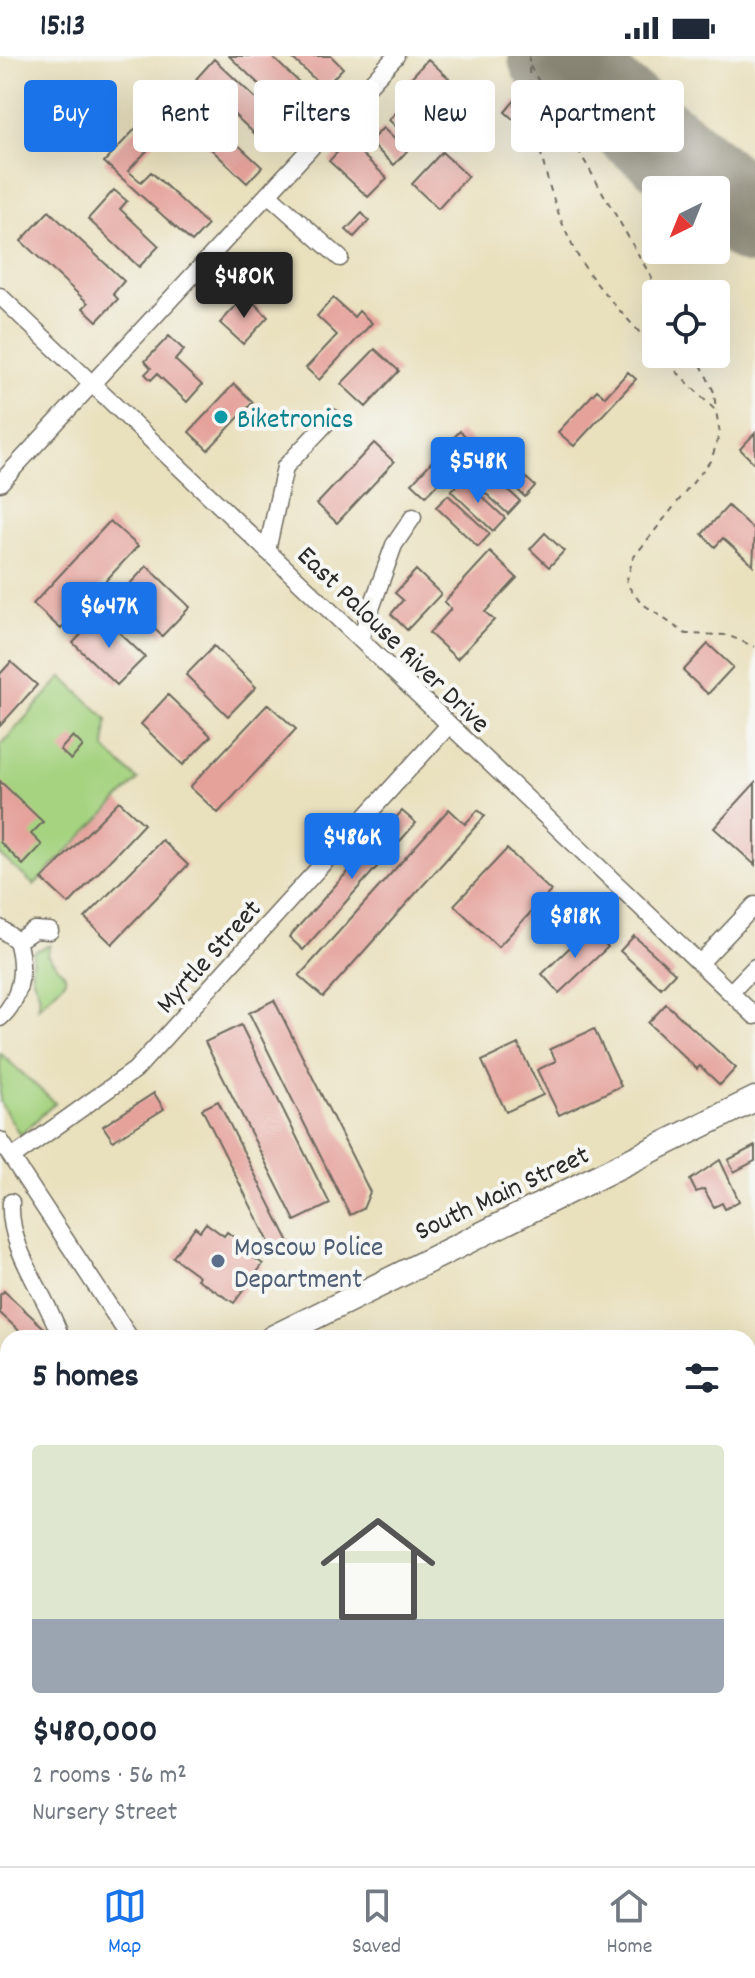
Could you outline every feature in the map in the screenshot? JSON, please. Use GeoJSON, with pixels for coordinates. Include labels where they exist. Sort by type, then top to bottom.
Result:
{"type":"FeatureCollection","features":[{"type":"Feature","properties":{"kind":"highway","name":"South Main Street"},"geometry":{"type":"LineString","coordinates":[[288,1330],[755,1099]]}},
{"type":"Feature","properties":{"kind":"street"},"geometry":{"type":"LineString","coordinates":[[0,483],[396,56]]}},
{"type":"Feature","properties":{"kind":"street"},"geometry":{"type":"LineString","coordinates":[[268,194],[340,258]]}},
{"type":"Feature","properties":{"kind":"street","name":"East Palouse River Drive"},"geometry":{"type":"LineString","coordinates":[[0,296],[755,1016]]}},
{"type":"Feature","properties":{"kind":"street"},"geometry":{"type":"LineString","coordinates":[[267,551],[285,467],[332,417]]}},
{"type":"Feature","properties":{"kind":"street"},"geometry":{"type":"LineString","coordinates":[[360,639],[384,567],[413,517]]}},
{"type":"Feature","properties":{"kind":"street","name":"Myrtle Street"},"geometry":{"type":"LineString","coordinates":[[12,1158],[135,1070],[449,725]]}},
{"type":"Feature","properties":{"kind":"street"},"geometry":{"type":"LineString","coordinates":[[700,963],[755,905]]}},
{"type":"Feature","properties":{"kind":"street"},"geometry":{"type":"LineString","coordinates":[[0,928],[17,941],[21,955],[16,996],[0,1018]]}},
{"type":"Feature","properties":{"kind":"street"},"geometry":{"type":"LineString","coordinates":[[17,941],[34,930],[50,931]]}},
{"type":"Feature","properties":{"kind":"street"},"geometry":{"type":"LineString","coordinates":[[730,993],[755,967]]}},
{"type":"Feature","properties":{"kind":"street"},"geometry":{"type":"LineString","coordinates":[[0,1140],[125,1330]]}},
{"type":"Feature","properties":{"kind":"street"},"geometry":{"type":"LineString","coordinates":[[0,1224],[27,1181]]}},
{"type":"Feature","properties":{"kind":"street"},"geometry":{"type":"LineString","coordinates":[[11,1202],[10,1219],[17,1241],[57,1330]]}},
{"type":"Feature","properties":{"kind":"path"},"geometry":{"type":"LineString","coordinates":[[529,56],[556,214],[588,272],[642,335]]}},
{"type":"Feature","properties":{"kind":"path"},"geometry":{"type":"LineString","coordinates":[[529,64],[653,280]]}},
{"type":"Feature","properties":{"kind":"path"},"geometry":{"type":"LineString","coordinates":[[673,368],[716,411]]}},
{"type":"Feature","properties":{"kind":"path"},"geometry":{"type":"LineString","coordinates":[[703,368],[714,392],[720,434],[711,460],[633,558],[626,583],[640,602],[677,630],[686,634],[727,635],[755,647]]}},
{"type":"Feature","properties":{"kind":"green space"},"geometry":{"type":"Polygon","coordinates":[[[62,677],[107,719],[105,749],[138,780],[34,885],[0,855],[0,746],[62,677]]]}},
{"type":"Feature","properties":{"kind":"green space"},"geometry":{"type":"Polygon","coordinates":[[[50,945],[47,955],[65,975],[65,981],[38,1008],[39,992],[32,972],[33,952],[50,945]]]}},
{"type":"Feature","properties":{"kind":"green space"},"geometry":{"type":"Polygon","coordinates":[[[0,1053],[55,1103],[20,1135],[0,1102],[0,1053]]]}},
{"type":"Feature","properties":{"kind":"building"},"geometry":{"type":"Polygon","coordinates":[[[229,56],[271,56],[297,80],[255,80],[229,56]]]}},
{"type":"Feature","properties":{"kind":"building"},"geometry":{"type":"Polygon","coordinates":[[[290,56],[331,56],[343,68],[332,80],[316,80],[290,56]]]}},
{"type":"Feature","properties":{"kind":"building"},"geometry":{"type":"Polygon","coordinates":[[[214,59],[236,80],[197,80],[214,59]]]}},
{"type":"Feature","properties":{"kind":"building"},"geometry":{"type":"Polygon","coordinates":[[[428,59],[451,80],[409,80],[428,59]]]}},
{"type":"Feature","properties":{"kind":"building"},"geometry":{"type":"Polygon","coordinates":[[[238,82],[254,97],[254,133],[238,118],[238,82]]]}},
{"type":"Feature","properties":{"kind":"building"},"geometry":{"type":"Polygon","coordinates":[[[383,128],[395,140],[395,152],[406,152],[394,165],[379,151],[379,132],[383,128]]]}},
{"type":"Feature","properties":{"kind":"building"},"geometry":{"type":"Polygon","coordinates":[[[133,131],[133,152],[146,152],[128,171],[141,182],[151,172],[208,225],[192,242],[104,162],[117,152],[133,131]]]}},
{"type":"Feature","properties":{"kind":"building"},"geometry":{"type":"Polygon","coordinates":[[[238,145],[262,167],[247,183],[214,152],[238,152],[238,145]]]}},
{"type":"Feature","properties":{"kind":"building"},"geometry":{"type":"Polygon","coordinates":[[[338,152],[360,152],[387,178],[368,197],[329,161],[338,152]]]}},
{"type":"Feature","properties":{"kind":"building"},"geometry":{"type":"Polygon","coordinates":[[[442,152],[468,176],[438,209],[412,184],[442,152]]]}},
{"type":"Feature","properties":{"kind":"building"},"geometry":{"type":"Polygon","coordinates":[[[114,190],[127,201],[120,209],[159,246],[139,267],[88,219],[114,190]]]}},
{"type":"Feature","properties":{"kind":"building"},"geometry":{"type":"Polygon","coordinates":[[[49,211],[124,281],[113,294],[118,299],[97,321],[83,308],[88,303],[21,241],[49,211]]]}},
{"type":"Feature","properties":{"kind":"building"},"geometry":{"type":"Polygon","coordinates":[[[362,213],[369,221],[354,237],[346,230],[362,213]]]}},
{"type":"Feature","properties":{"kind":"building"},"geometry":{"type":"Polygon","coordinates":[[[246,295],[268,317],[243,344],[220,323],[246,295]]]}},
{"type":"Feature","properties":{"kind":"building"},"geometry":{"type":"Polygon","coordinates":[[[333,298],[354,317],[359,311],[372,323],[319,380],[306,368],[337,335],[317,316],[333,298]]]}},
{"type":"Feature","properties":{"kind":"building"},"geometry":{"type":"Polygon","coordinates":[[[169,336],[184,350],[175,360],[202,385],[187,402],[157,374],[151,380],[145,374],[151,368],[145,361],[169,336]]]}},
{"type":"Feature","properties":{"kind":"building"},"geometry":{"type":"Polygon","coordinates":[[[375,349],[399,371],[366,407],[341,384],[375,349]]]}},
{"type":"Feature","properties":{"kind":"building"},"geometry":{"type":"Polygon","coordinates":[[[628,372],[636,379],[574,446],[558,432],[597,390],[605,397],[628,372]]]}},
{"type":"Feature","properties":{"kind":"building","name":"Biketronics"},"geometry":{"type":"Polygon","coordinates":[[[234,384],[253,402],[208,450],[189,432],[234,384]]]}},
{"type":"Feature","properties":{"kind":"building"},"geometry":{"type":"Polygon","coordinates":[[[460,431],[474,444],[426,496],[412,483],[460,431]]]}},
{"type":"Feature","properties":{"kind":"building"},"geometry":{"type":"Polygon","coordinates":[[[755,433],[755,464],[740,449],[755,433]]]}},
{"type":"Feature","properties":{"kind":"building"},"geometry":{"type":"Polygon","coordinates":[[[374,443],[394,462],[337,523],[317,504],[374,443]]]}},
{"type":"Feature","properties":{"kind":"building"},"geometry":{"type":"Polygon","coordinates":[[[493,447],[535,486],[525,497],[483,457],[493,447]]]}},
{"type":"Feature","properties":{"kind":"building"},"geometry":{"type":"Polygon","coordinates":[[[479,463],[520,501],[508,514],[467,476],[479,463]]]}},
{"type":"Feature","properties":{"kind":"building"},"geometry":{"type":"Polygon","coordinates":[[[463,479],[505,518],[493,531],[451,491],[463,479]]]}},
{"type":"Feature","properties":{"kind":"building"},"geometry":{"type":"Polygon","coordinates":[[[448,495],[490,534],[478,547],[436,507],[448,495]]]}},
{"type":"Feature","properties":{"kind":"building"},"geometry":{"type":"Polygon","coordinates":[[[728,506],[755,531],[753,565],[723,538],[715,547],[702,534],[728,506]]]}},
{"type":"Feature","properties":{"kind":"building"},"geometry":{"type":"Polygon","coordinates":[[[110,521],[138,546],[61,629],[33,604],[110,521]]]}},
{"type":"Feature","properties":{"kind":"building"},"geometry":{"type":"Polygon","coordinates":[[[545,533],[564,551],[549,567],[530,549],[545,533]]]}},
{"type":"Feature","properties":{"kind":"building"},"geometry":{"type":"Polygon","coordinates":[[[490,552],[517,578],[485,612],[494,620],[457,659],[429,633],[451,609],[444,602],[490,552]]]}},
{"type":"Feature","properties":{"kind":"building"},"geometry":{"type":"Polygon","coordinates":[[[147,566],[190,607],[162,636],[119,595],[147,566]]]}},
{"type":"Feature","properties":{"kind":"building"},"geometry":{"type":"Polygon","coordinates":[[[416,570],[441,594],[407,630],[391,614],[403,600],[395,593],[416,570]]]}},
{"type":"Feature","properties":{"kind":"building"},"geometry":{"type":"Polygon","coordinates":[[[100,614],[145,657],[117,685],[73,643],[100,614]]]}},
{"type":"Feature","properties":{"kind":"building"},"geometry":{"type":"Polygon","coordinates":[[[708,644],[733,667],[708,694],[683,671],[708,644]]]}},
{"type":"Feature","properties":{"kind":"building"},"geometry":{"type":"Polygon","coordinates":[[[214,646],[256,687],[228,716],[186,675],[214,646]]]}},
{"type":"Feature","properties":{"kind":"building"},"geometry":{"type":"Polygon","coordinates":[[[11,662],[37,685],[0,726],[0,674],[11,662]]]}},
{"type":"Feature","properties":{"kind":"building"},"geometry":{"type":"Polygon","coordinates":[[[168,695],[211,736],[183,765],[141,724],[168,695]]]}},
{"type":"Feature","properties":{"kind":"building"},"geometry":{"type":"Polygon","coordinates":[[[268,704],[296,729],[218,813],[190,787],[268,704]]]}},
{"type":"Feature","properties":{"kind":"building"},"geometry":{"type":"Polygon","coordinates":[[[73,736],[83,746],[71,760],[60,750],[73,736]]]}},
{"type":"Feature","properties":{"kind":"building"},"geometry":{"type":"Polygon","coordinates":[[[0,781],[43,822],[31,834],[42,845],[23,865],[0,842],[0,781]]]}},
{"type":"Feature","properties":{"kind":"building"},"geometry":{"type":"Polygon","coordinates":[[[755,783],[755,865],[714,828],[755,783]]]}},
{"type":"Feature","properties":{"kind":"building"},"geometry":{"type":"Polygon","coordinates":[[[119,801],[144,824],[69,904],[42,879],[119,801]]]}},
{"type":"Feature","properties":{"kind":"building"},"geometry":{"type":"Polygon","coordinates":[[[449,809],[465,824],[478,810],[485,816],[323,997],[299,976],[449,809]]]}},
{"type":"Feature","properties":{"kind":"building"},"geometry":{"type":"Polygon","coordinates":[[[402,811],[416,823],[303,950],[289,937],[402,811]]]}},
{"type":"Feature","properties":{"kind":"building"},"geometry":{"type":"Polygon","coordinates":[[[162,840],[188,865],[112,944],[85,918],[162,840]]]}},
{"type":"Feature","properties":{"kind":"building"},"geometry":{"type":"Polygon","coordinates":[[[507,849],[551,891],[498,947],[454,905],[507,849]]]}},
{"type":"Feature","properties":{"kind":"building"},"geometry":{"type":"Polygon","coordinates":[[[590,928],[608,947],[559,993],[542,974],[590,928]]]}},
{"type":"Feature","properties":{"kind":"building"},"geometry":{"type":"Polygon","coordinates":[[[634,936],[675,973],[661,988],[620,951],[634,936]]]}},
{"type":"Feature","properties":{"kind":"building"},"geometry":{"type":"Polygon","coordinates":[[[274,1000],[370,1192],[363,1209],[350,1215],[249,1013],[274,1000]]]}},
{"type":"Feature","properties":{"kind":"building"},"geometry":{"type":"Polygon","coordinates":[[[666,1004],[736,1068],[720,1085],[700,1066],[697,1069],[648,1023],[666,1004]]]}},
{"type":"Feature","properties":{"kind":"building"},"geometry":{"type":"Polygon","coordinates":[[[241,1025],[330,1204],[295,1221],[205,1042],[241,1025]]]}},
{"type":"Feature","properties":{"kind":"building"},"geometry":{"type":"Polygon","coordinates":[[[594,1029],[621,1086],[559,1115],[537,1070],[556,1061],[550,1049],[594,1029]]]}},
{"type":"Feature","properties":{"kind":"building"},"geometry":{"type":"Polygon","coordinates":[[[518,1044],[543,1095],[506,1112],[482,1061],[518,1044]]]}},
{"type":"Feature","properties":{"kind":"building"},"geometry":{"type":"Polygon","coordinates":[[[154,1093],[164,1109],[113,1141],[103,1126],[154,1093]]]}},
{"type":"Feature","properties":{"kind":"building"},"geometry":{"type":"Polygon","coordinates":[[[218,1101],[289,1242],[273,1250],[202,1109],[218,1101]]]}},
{"type":"Feature","properties":{"kind":"building"},"geometry":{"type":"Polygon","coordinates":[[[755,1146],[755,1161],[734,1172],[728,1160],[755,1146]]]}},
{"type":"Feature","properties":{"kind":"building"},"geometry":{"type":"Polygon","coordinates":[[[720,1160],[739,1201],[725,1209],[722,1203],[714,1207],[704,1189],[696,1192],[690,1180],[720,1160]]]}},
{"type":"Feature","properties":{"kind":"building","name":"Moscow Police Department"},"geometry":{"type":"Polygon","coordinates":[[[206,1223],[224,1236],[227,1232],[256,1254],[254,1258],[263,1264],[234,1303],[197,1279],[199,1276],[173,1257],[195,1227],[200,1231],[206,1223]]]}},
{"type":"Feature","properties":{"kind":"building"},"geometry":{"type":"Polygon","coordinates":[[[4,1291],[46,1330],[18,1330],[0,1313],[0,1295],[4,1291]]]}},
{"type":"Feature","properties":{"kind":"runway"},"geometry":{"type":"LineString","coordinates":[[553,56],[755,220]]}},
{"type":"Feature","properties":{"kind":"place","name":"Biketronics"},"geometry":{"type":"Point","coordinates":[221,417]}},
{"type":"Feature","properties":{"kind":"place","name":"Moscow Police Department"},"geometry":{"type":"Point","coordinates":[218,1261]}}]}
